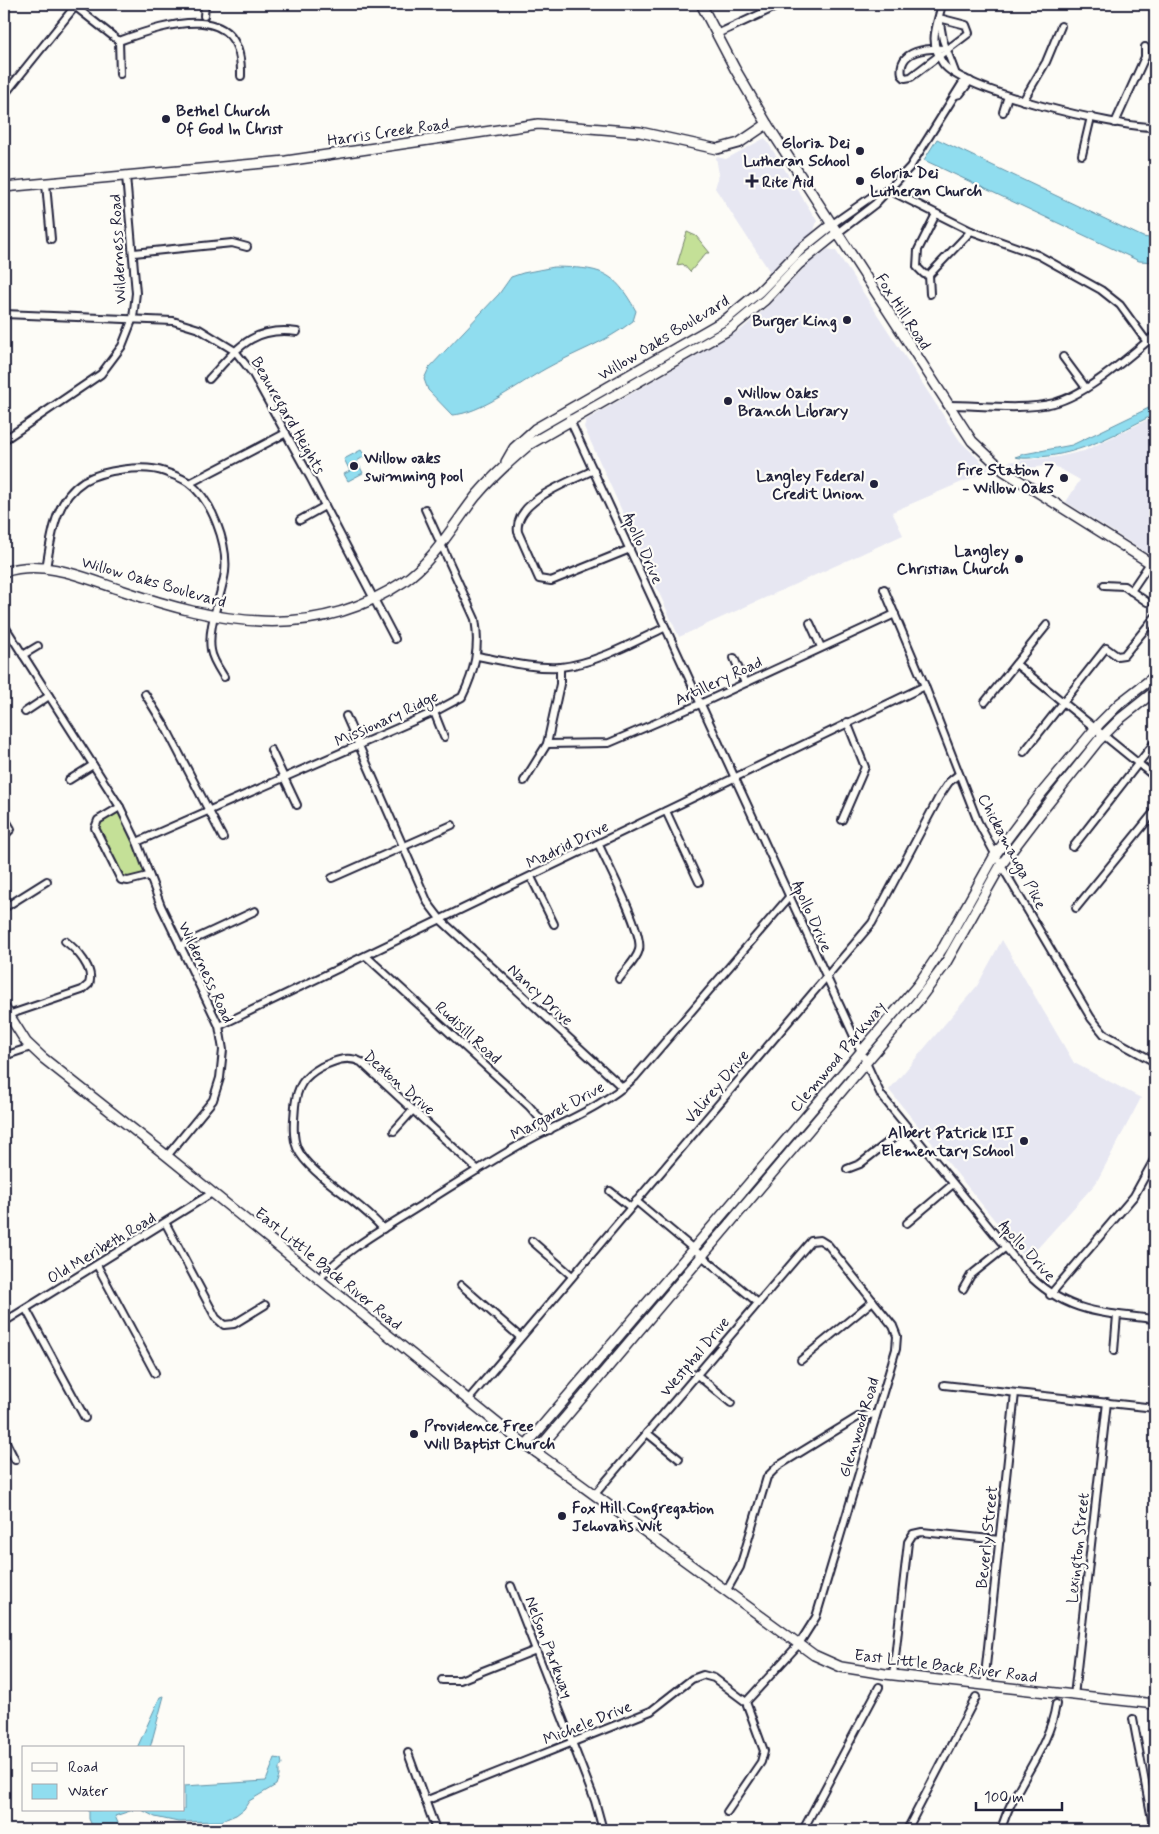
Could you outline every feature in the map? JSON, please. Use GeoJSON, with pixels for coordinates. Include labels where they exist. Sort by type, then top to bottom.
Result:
{"type":"FeatureCollection","features":[{"type":"Feature","properties":{"kind":"street"},"geometry":{"type":"LineString","coordinates":[[204,16],[205,4]]}},
{"type":"Feature","properties":{"kind":"street","name":"Fox Hill Road"},"geometry":{"type":"LineString","coordinates":[[701,4],[767,124],[836,234],[972,441],[994,463],[1153,564]]}},
{"type":"Feature","properties":{"kind":"street"},"geometry":{"type":"LineString","coordinates":[[717,34],[782,4]]}},
{"type":"Feature","properties":{"kind":"street"},"geometry":{"type":"LineString","coordinates":[[826,4],[842,6],[842,4]]}},
{"type":"Feature","properties":{"kind":"street"},"geometry":{"type":"LineString","coordinates":[[942,4],[939,18],[935,25],[934,35],[937,52],[944,66],[967,80],[1023,101],[1115,123],[1155,127]]}},
{"type":"Feature","properties":{"kind":"street"},"geometry":{"type":"LineString","coordinates":[[4,95],[74,5],[119,41],[120,74]]}},
{"type":"Feature","properties":{"kind":"street"},"geometry":{"type":"LineString","coordinates":[[119,41],[190,16],[204,16],[222,23],[232,33],[241,52],[241,76]]}},
{"type":"Feature","properties":{"kind":"street"},"geometry":{"type":"LineString","coordinates":[[939,18],[946,50],[955,72]]}},
{"type":"Feature","properties":{"kind":"street"},"geometry":{"type":"LineString","coordinates":[[937,52],[911,77],[904,78],[902,75],[903,63],[908,56],[918,51],[937,52],[946,50],[968,34],[969,28],[964,24],[939,18]]}},
{"type":"Feature","properties":{"kind":"street"},"geometry":{"type":"LineString","coordinates":[[1023,101],[1046,62],[1061,26]]}},
{"type":"Feature","properties":{"kind":"street"},"geometry":{"type":"LineString","coordinates":[[1115,123],[1145,57],[1145,48]]}},
{"type":"Feature","properties":{"kind":"street"},"geometry":{"type":"LineString","coordinates":[[836,234],[875,204],[910,167],[956,95],[956,91],[967,80]]}},
{"type":"Feature","properties":{"kind":"street"},"geometry":{"type":"LineString","coordinates":[[1003,112],[1008,96]]}},
{"type":"Feature","properties":{"kind":"street"},"geometry":{"type":"LineString","coordinates":[[1082,155],[1091,117]]}},
{"type":"Feature","properties":{"kind":"street","name":"Harris Creek Road"},"geometry":{"type":"LineString","coordinates":[[4,187],[286,161],[538,124],[624,129],[661,135],[712,149],[722,149],[739,143],[767,124]]}},
{"type":"Feature","properties":{"kind":"street","name":"Wilderness Road"},"geometry":{"type":"LineString","coordinates":[[4,440],[101,374],[122,346],[132,318],[136,293],[126,176]]}},
{"type":"Feature","properties":{"kind":"street"},"geometry":{"type":"LineString","coordinates":[[46,184],[51,239]]}},
{"type":"Feature","properties":{"kind":"street"},"geometry":{"type":"LineString","coordinates":[[831,225],[871,197],[888,190],[971,231],[1038,255],[1101,290],[1120,305],[1147,342]]}},
{"type":"Feature","properties":{"kind":"street"},"geometry":{"type":"LineString","coordinates":[[929,275],[924,274],[917,267],[916,256],[936,214]]}},
{"type":"Feature","properties":{"kind":"street","name":"Willow Oaks Boulevard"},"geometry":{"type":"LineString","coordinates":[[4,572],[22,568],[46,568],[82,576],[164,603],[250,622],[290,623],[341,613],[374,598],[414,573],[442,542],[504,464],[514,448],[524,438],[566,411],[725,320],[759,292],[801,248],[831,225]]}},
{"type":"Feature","properties":{"kind":"street"},"geometry":{"type":"LineString","coordinates":[[930,294],[929,275],[971,231]]}},
{"type":"Feature","properties":{"kind":"street","name":"Willow Oaks Boulevard"},"geometry":{"type":"LineString","coordinates":[[504,464],[530,444],[730,329],[766,300],[799,264],[836,234]]}},
{"type":"Feature","properties":{"kind":"street"},"geometry":{"type":"LineString","coordinates":[[134,252],[232,243],[247,247]]}},
{"type":"Feature","properties":{"kind":"street","name":"Beauregard Heights"},"geometry":{"type":"LineString","coordinates":[[4,314],[132,318],[173,322],[199,329],[235,351],[253,374],[286,433],[395,639]]}},
{"type":"Feature","properties":{"kind":"street"},"geometry":{"type":"LineString","coordinates":[[209,379],[235,351],[251,338],[268,331],[297,332]]}},
{"type":"Feature","properties":{"kind":"street"},"geometry":{"type":"LineString","coordinates":[[947,405],[1042,405],[1070,397],[1086,388],[1155,335]]}},
{"type":"Feature","properties":{"kind":"street"},"geometry":{"type":"LineString","coordinates":[[1062,357],[1086,388]]}},
{"type":"Feature","properties":{"kind":"street","name":"Apollo Drive"},"geometry":{"type":"LineString","coordinates":[[566,411],[880,1095],[952,1185],[1025,1271],[1050,1295],[1076,1307],[1117,1315],[1155,1319]]}},
{"type":"Feature","properties":{"kind":"street"},"geometry":{"type":"LineString","coordinates":[[190,483],[286,433]]}},
{"type":"Feature","properties":{"kind":"street"},"geometry":{"type":"LineString","coordinates":[[46,568],[60,508],[71,491],[85,481],[99,474],[124,470],[156,470],[190,483],[216,521],[223,545],[225,570],[211,635],[211,650],[224,677]]}},
{"type":"Feature","properties":{"kind":"street"},"geometry":{"type":"LineString","coordinates":[[594,470],[543,494],[519,519],[517,525],[518,532],[535,572],[539,579],[551,582],[630,549]]}},
{"type":"Feature","properties":{"kind":"street"},"geometry":{"type":"LineString","coordinates":[[300,520],[325,506]]}},
{"type":"Feature","properties":{"kind":"street","name":"Missionary Ridge"},"geometry":{"type":"LineString","coordinates":[[137,842],[434,712],[462,697],[477,656],[478,636],[475,619],[426,509]]}},
{"type":"Feature","properties":{"kind":"street"},"geometry":{"type":"LineString","coordinates":[[1132,590],[1153,564]]}},
{"type":"Feature","properties":{"kind":"street"},"geometry":{"type":"LineString","coordinates":[[1104,585],[1124,586],[1147,602]]}},
{"type":"Feature","properties":{"kind":"street","name":"Chickamauga Pike"},"geometry":{"type":"LineString","coordinates":[[884,589],[926,686],[978,822],[995,855],[1091,1018],[1104,1034],[1155,1062]]}},
{"type":"Feature","properties":{"kind":"street","name":"Artillery Road"},"geometry":{"type":"LineString","coordinates":[[547,744],[609,743],[700,704],[895,614]]}},
{"type":"Feature","properties":{"kind":"street"},"geometry":{"type":"LineString","coordinates":[[1024,752],[1106,648],[1117,656],[1124,655],[1155,617]]}},
{"type":"Feature","properties":{"kind":"street"},"geometry":{"type":"LineString","coordinates":[[810,623],[821,647]]}},
{"type":"Feature","properties":{"kind":"street"},"geometry":{"type":"LineString","coordinates":[[985,702],[1047,625]]}},
{"type":"Feature","properties":{"kind":"street","name":"Wilderness Road"},"geometry":{"type":"LineString","coordinates":[[4,627],[120,807],[137,842],[148,876],[219,1026],[223,1050],[220,1078],[213,1100],[167,1156]]}},
{"type":"Feature","properties":{"kind":"street"},"geometry":{"type":"LineString","coordinates":[[477,656],[535,666],[560,667],[588,661],[664,628]]}},
{"type":"Feature","properties":{"kind":"street"},"geometry":{"type":"LineString","coordinates":[[23,655],[38,646]]}},
{"type":"Feature","properties":{"kind":"street"},"geometry":{"type":"LineString","coordinates":[[734,658],[745,683]]}},
{"type":"Feature","properties":{"kind":"street"},"geometry":{"type":"LineString","coordinates":[[1016,664],[1155,777]]}},
{"type":"Feature","properties":{"kind":"street"},"geometry":{"type":"LineString","coordinates":[[524,781],[547,744],[558,692],[560,667]]}},
{"type":"Feature","properties":{"kind":"street","name":"Clemwood Parkway"},"geometry":{"type":"LineString","coordinates":[[526,1445],[593,1369],[693,1247],[784,1144],[859,1051],[928,972],[995,855],[1095,729],[1120,703],[1155,676]]}},
{"type":"Feature","properties":{"kind":"street","name":"Madrid Drive"},"geometry":{"type":"LineString","coordinates":[[219,1026],[598,845],[847,722],[926,686]]}},
{"type":"Feature","properties":{"kind":"street","name":"Clemwood Parkway"},"geometry":{"type":"LineString","coordinates":[[536,1452],[918,1001],[944,966],[1001,865],[1103,736],[1121,718],[1155,691]]}},
{"type":"Feature","properties":{"kind":"street"},"geometry":{"type":"LineString","coordinates":[[145,694],[166,728],[223,838]]}},
{"type":"Feature","properties":{"kind":"street"},"geometry":{"type":"LineString","coordinates":[[25,712],[49,696]]}},
{"type":"Feature","properties":{"kind":"street"},"geometry":{"type":"LineString","coordinates":[[434,712],[444,737]]}},
{"type":"Feature","properties":{"kind":"street","name":"Nancy Drive"},"geometry":{"type":"LineString","coordinates":[[346,716],[428,903],[441,920],[623,1088]]}},
{"type":"Feature","properties":{"kind":"street"},"geometry":{"type":"LineString","coordinates":[[842,820],[865,766],[847,722]]}},
{"type":"Feature","properties":{"kind":"street"},"geometry":{"type":"LineString","coordinates":[[1073,847],[1155,742]]}},
{"type":"Feature","properties":{"kind":"street"},"geometry":{"type":"LineString","coordinates":[[271,750],[297,805]]}},
{"type":"Feature","properties":{"kind":"street"},"geometry":{"type":"LineString","coordinates":[[69,780],[94,766]]}},
{"type":"Feature","properties":{"kind":"street","name":"Valirey Drive"},"geometry":{"type":"LineString","coordinates":[[468,1400],[872,923],[939,797],[949,782],[959,774]]}},
{"type":"Feature","properties":{"kind":"street"},"geometry":{"type":"LineString","coordinates":[[120,807],[98,820],[95,828],[121,880],[148,876]]}},
{"type":"Feature","properties":{"kind":"street"},"geometry":{"type":"LineString","coordinates":[[1076,908],[1155,811]]}},
{"type":"Feature","properties":{"kind":"street"},"geometry":{"type":"LineString","coordinates":[[666,812],[699,882]]}},
{"type":"Feature","properties":{"kind":"street"},"geometry":{"type":"LineString","coordinates":[[4,817],[11,829],[4,836]]}},
{"type":"Feature","properties":{"kind":"street"},"geometry":{"type":"LineString","coordinates":[[332,878],[452,825]]}},
{"type":"Feature","properties":{"kind":"street"},"geometry":{"type":"LineString","coordinates":[[598,845],[634,923],[640,942],[636,957],[618,979]]}},
{"type":"Feature","properties":{"kind":"street"},"geometry":{"type":"LineString","coordinates":[[531,877],[554,924]]}},
{"type":"Feature","properties":{"kind":"street"},"geometry":{"type":"LineString","coordinates":[[4,908],[48,881]]}},
{"type":"Feature","properties":{"kind":"street","name":"Margaret Drive"},"geometry":{"type":"LineString","coordinates":[[318,1279],[341,1256],[383,1229],[478,1170],[579,1116],[623,1088],[635,1077],[790,896]]}},
{"type":"Feature","properties":{"kind":"street"},"geometry":{"type":"LineString","coordinates":[[180,946],[255,911]]}},
{"type":"Feature","properties":{"kind":"street"},"geometry":{"type":"LineString","coordinates":[[6,1011],[82,990],[89,984],[90,972],[78,951],[65,940]]}},
{"type":"Feature","properties":{"kind":"street","name":"Rudisill Road"},"geometry":{"type":"LineString","coordinates":[[366,956],[529,1106],[550,1130]]}},
{"type":"Feature","properties":{"kind":"street","name":"East Little Back River Road"},"geometry":{"type":"LineString","coordinates":[[6,1011],[31,1047],[468,1400],[526,1445],[814,1655],[841,1667],[892,1675],[1155,1704]]}},
{"type":"Feature","properties":{"kind":"street"},"geometry":{"type":"LineString","coordinates":[[4,1056],[31,1047]]}},
{"type":"Feature","properties":{"kind":"street","name":"Deaton Drive"},"geometry":{"type":"LineString","coordinates":[[383,1229],[372,1216],[308,1164],[301,1156],[297,1146],[294,1127],[298,1090],[306,1077],[318,1069],[340,1059],[352,1059],[366,1066],[478,1170]]}},
{"type":"Feature","properties":{"kind":"street"},"geometry":{"type":"LineString","coordinates":[[394,1131],[413,1110]]}},
{"type":"Feature","properties":{"kind":"street"},"geometry":{"type":"LineString","coordinates":[[847,1168],[860,1164],[906,1128]]}},
{"type":"Feature","properties":{"kind":"street"},"geometry":{"type":"LineString","coordinates":[[1050,1295],[1134,1196],[1155,1158]]}},
{"type":"Feature","properties":{"kind":"street"},"geometry":{"type":"LineString","coordinates":[[908,1223],[952,1185]]}},
{"type":"Feature","properties":{"kind":"street"},"geometry":{"type":"LineString","coordinates":[[610,1191],[630,1207]]}},
{"type":"Feature","properties":{"kind":"street","name":"Old Meribeth Road"},"geometry":{"type":"LineString","coordinates":[[4,1322],[166,1224],[212,1193]]}},
{"type":"Feature","properties":{"kind":"street"},"geometry":{"type":"LineString","coordinates":[[636,1201],[757,1302]]}},
{"type":"Feature","properties":{"kind":"street"},"geometry":{"type":"LineString","coordinates":[[166,1224],[216,1318],[224,1325],[234,1324],[265,1305]]}},
{"type":"Feature","properties":{"kind":"street","name":"Glenwood Road"},"geometry":{"type":"LineString","coordinates":[[746,1702],[799,1644],[816,1617],[897,1342],[893,1326],[828,1245],[817,1239]]}},
{"type":"Feature","properties":{"kind":"street","name":"Westphal Drive"},"geometry":{"type":"LineString","coordinates":[[595,1494],[806,1245],[817,1239]]}},
{"type":"Feature","properties":{"kind":"street"},"geometry":{"type":"LineString","coordinates":[[532,1241],[572,1276]]}},
{"type":"Feature","properties":{"kind":"street"},"geometry":{"type":"LineString","coordinates":[[963,1289],[971,1275],[1006,1247]]}},
{"type":"Feature","properties":{"kind":"street"},"geometry":{"type":"LineString","coordinates":[[97,1265],[155,1373]]}},
{"type":"Feature","properties":{"kind":"street"},"geometry":{"type":"LineString","coordinates":[[462,1285],[520,1337]]}},
{"type":"Feature","properties":{"kind":"street"},"geometry":{"type":"LineString","coordinates":[[802,1360],[873,1301]]}},
{"type":"Feature","properties":{"kind":"street"},"geometry":{"type":"LineString","coordinates":[[26,1309],[85,1418]]}},
{"type":"Feature","properties":{"kind":"street"},"geometry":{"type":"LineString","coordinates":[[1114,1351],[1117,1315]]}},
{"type":"Feature","properties":{"kind":"street"},"geometry":{"type":"LineString","coordinates":[[696,1374],[731,1403]]}},
{"type":"Feature","properties":{"kind":"street"},"geometry":{"type":"LineString","coordinates":[[944,1385],[1155,1408]]}},
{"type":"Feature","properties":{"kind":"street","name":"Beverly Street"},"geometry":{"type":"LineString","coordinates":[[984,1685],[1015,1393]]}},
{"type":"Feature","properties":{"kind":"street","name":"Lexington Street"},"geometry":{"type":"LineString","coordinates":[[1074,1696],[1107,1402]]}},
{"type":"Feature","properties":{"kind":"street"},"geometry":{"type":"LineString","coordinates":[[726,1590],[740,1567],[767,1477],[778,1466],[858,1417],[875,1414]]}},
{"type":"Feature","properties":{"kind":"street"},"geometry":{"type":"LineString","coordinates":[[647,1432],[679,1458]]}},
{"type":"Feature","properties":{"kind":"street"},"geometry":{"type":"LineString","coordinates":[[4,1438],[15,1460]]}},
{"type":"Feature","properties":{"kind":"street"},"geometry":{"type":"LineString","coordinates":[[892,1675],[908,1542],[913,1534],[922,1532],[1000,1540]]}},
{"type":"Feature","properties":{"kind":"street","name":"Nelson Parkway"},"geometry":{"type":"LineString","coordinates":[[511,1586],[595,1801],[603,1830]]}},
{"type":"Feature","properties":{"kind":"street"},"geometry":{"type":"LineString","coordinates":[[442,1680],[460,1680],[536,1650]]}},
{"type":"Feature","properties":{"kind":"street","name":"Michele Drive"},"geometry":{"type":"LineString","coordinates":[[425,1801],[651,1711],[692,1679],[702,1674],[714,1678],[746,1702]]}},
{"type":"Feature","properties":{"kind":"street"},"geometry":{"type":"LineString","coordinates":[[803,1830],[879,1687]]}},
{"type":"Feature","properties":{"kind":"street"},"geometry":{"type":"LineString","coordinates":[[907,1830],[976,1697]]}},
{"type":"Feature","properties":{"kind":"street"},"geometry":{"type":"LineString","coordinates":[[727,1812],[761,1762],[764,1751],[746,1702]]}},
{"type":"Feature","properties":{"kind":"street"},"geometry":{"type":"LineString","coordinates":[[1001,1830],[1050,1731],[1056,1704]]}},
{"type":"Feature","properties":{"kind":"street"},"geometry":{"type":"LineString","coordinates":[[1134,1719],[1154,1830]]}},
{"type":"Feature","properties":{"kind":"street"},"geometry":{"type":"LineString","coordinates":[[408,1753],[436,1830]]}},
{"type":"Feature","properties":{"kind":"shaded area"},"geometry":{"type":"Polygon","coordinates":[[[765,138],[817,221],[814,231],[791,250],[770,272],[715,188],[719,175],[716,157],[726,159],[765,138]]]}},
{"type":"Feature","properties":{"kind":"shaded area"},"geometry":{"type":"Polygon","coordinates":[[[828,249],[836,251],[960,441],[990,470],[892,512],[903,535],[679,637],[584,427],[586,420],[742,329],[767,307],[808,264],[828,249]]]}},
{"type":"Feature","properties":{"kind":"shaded area"},"geometry":{"type":"Polygon","coordinates":[[[1155,416],[1155,558],[1066,502],[1080,480],[1053,465],[1016,470],[1006,462],[1057,457],[1084,451],[1155,416]]]}},
{"type":"Feature","properties":{"kind":"shaded area","name":"Albert Patrick III Elementary School"},"geometry":{"type":"Polygon","coordinates":[[[1002,940],[1074,1063],[1141,1098],[1096,1183],[1027,1260],[889,1090],[977,986],[1002,940]]]}},
{"type":"Feature","properties":{"kind":"green space"},"geometry":{"type":"Polygon","coordinates":[[[687,232],[696,236],[710,253],[706,253],[690,272],[683,264],[677,265],[687,232]]]}},
{"type":"Feature","properties":{"kind":"green space"},"geometry":{"type":"Polygon","coordinates":[[[120,807],[148,876],[121,880],[95,828],[98,820],[120,807]]]}},
{"type":"Feature","properties":{"kind":"water"},"geometry":{"type":"Polygon","coordinates":[[[937,139],[1143,237],[1155,239],[1155,262],[1139,261],[924,160],[937,139]]]}},
{"type":"Feature","properties":{"kind":"water"},"geometry":{"type":"Polygon","coordinates":[[[554,267],[594,270],[612,279],[628,297],[636,311],[633,321],[611,336],[545,369],[487,404],[452,415],[428,390],[424,379],[429,368],[499,294],[511,277],[554,267]]]}},
{"type":"Feature","properties":{"kind":"water"},"geometry":{"type":"Polygon","coordinates":[[[1155,405],[1155,414],[1099,442],[1055,455],[1027,458],[1015,457],[1072,445],[1155,405]]]}},
{"type":"Feature","properties":{"kind":"water","name":"Willow oaks swimming pool"},"geometry":{"type":"Polygon","coordinates":[[[361,450],[365,456],[357,461],[363,473],[348,481],[344,474],[350,471],[344,459],[361,450]]]}},
{"type":"Feature","properties":{"kind":"water"},"geometry":{"type":"Polygon","coordinates":[[[164,1696],[151,1746],[138,1746],[160,1697],[164,1696]]]}},
{"type":"Feature","properties":{"kind":"water"},"geometry":{"type":"Polygon","coordinates":[[[275,1758],[281,1759],[282,1764],[279,1768],[276,1785],[249,1801],[244,1809],[236,1815],[221,1821],[178,1822],[155,1817],[146,1812],[185,1812],[185,1786],[266,1781],[275,1758]]]}},
{"type":"Feature","properties":{"kind":"water"},"geometry":{"type":"Polygon","coordinates":[[[89,1812],[127,1812],[115,1816],[121,1830],[94,1830],[89,1819],[89,1812]]]}},
{"type":"Feature","properties":{"kind":"place","name":"Bethel Church Of God In Christ"},"geometry":{"type":"Point","coordinates":[166,119]}},
{"type":"Feature","properties":{"kind":"place","name":"Gloria Dei Lutheran School"},"geometry":{"type":"Point","coordinates":[860,151]}},
{"type":"Feature","properties":{"kind":"place","name":"Rite Aid"},"geometry":{"type":"Point","coordinates":[752,181]}},
{"type":"Feature","properties":{"kind":"place","name":"Gloria Dei Lutheran Church"},"geometry":{"type":"Point","coordinates":[860,181]}},
{"type":"Feature","properties":{"kind":"place","name":"Burger King"},"geometry":{"type":"Point","coordinates":[847,320]}},
{"type":"Feature","properties":{"kind":"place","name":"Willow Oaks Branch Library"},"geometry":{"type":"Point","coordinates":[728,401]}},
{"type":"Feature","properties":{"kind":"place","name":"Willow oaks swimming pool"},"geometry":{"type":"Point","coordinates":[354,466]}},
{"type":"Feature","properties":{"kind":"place","name":"Fire Station 7 - Willow Oaks"},"geometry":{"type":"Point","coordinates":[1064,478]}},
{"type":"Feature","properties":{"kind":"place","name":"Langley Federal Credit Union"},"geometry":{"type":"Point","coordinates":[874,484]}},
{"type":"Feature","properties":{"kind":"place","name":"Langley Christian Church"},"geometry":{"type":"Point","coordinates":[1019,559]}},
{"type":"Feature","properties":{"kind":"place","name":"Albert Patrick III Elementary School"},"geometry":{"type":"Point","coordinates":[1024,1141]}},
{"type":"Feature","properties":{"kind":"place","name":"Providence Free Will Baptist Church"},"geometry":{"type":"Point","coordinates":[414,1434]}},
{"type":"Feature","properties":{"kind":"place","name":"Fox Hill Congregation Jehovahs Wit"},"geometry":{"type":"Point","coordinates":[562,1516]}}]}
